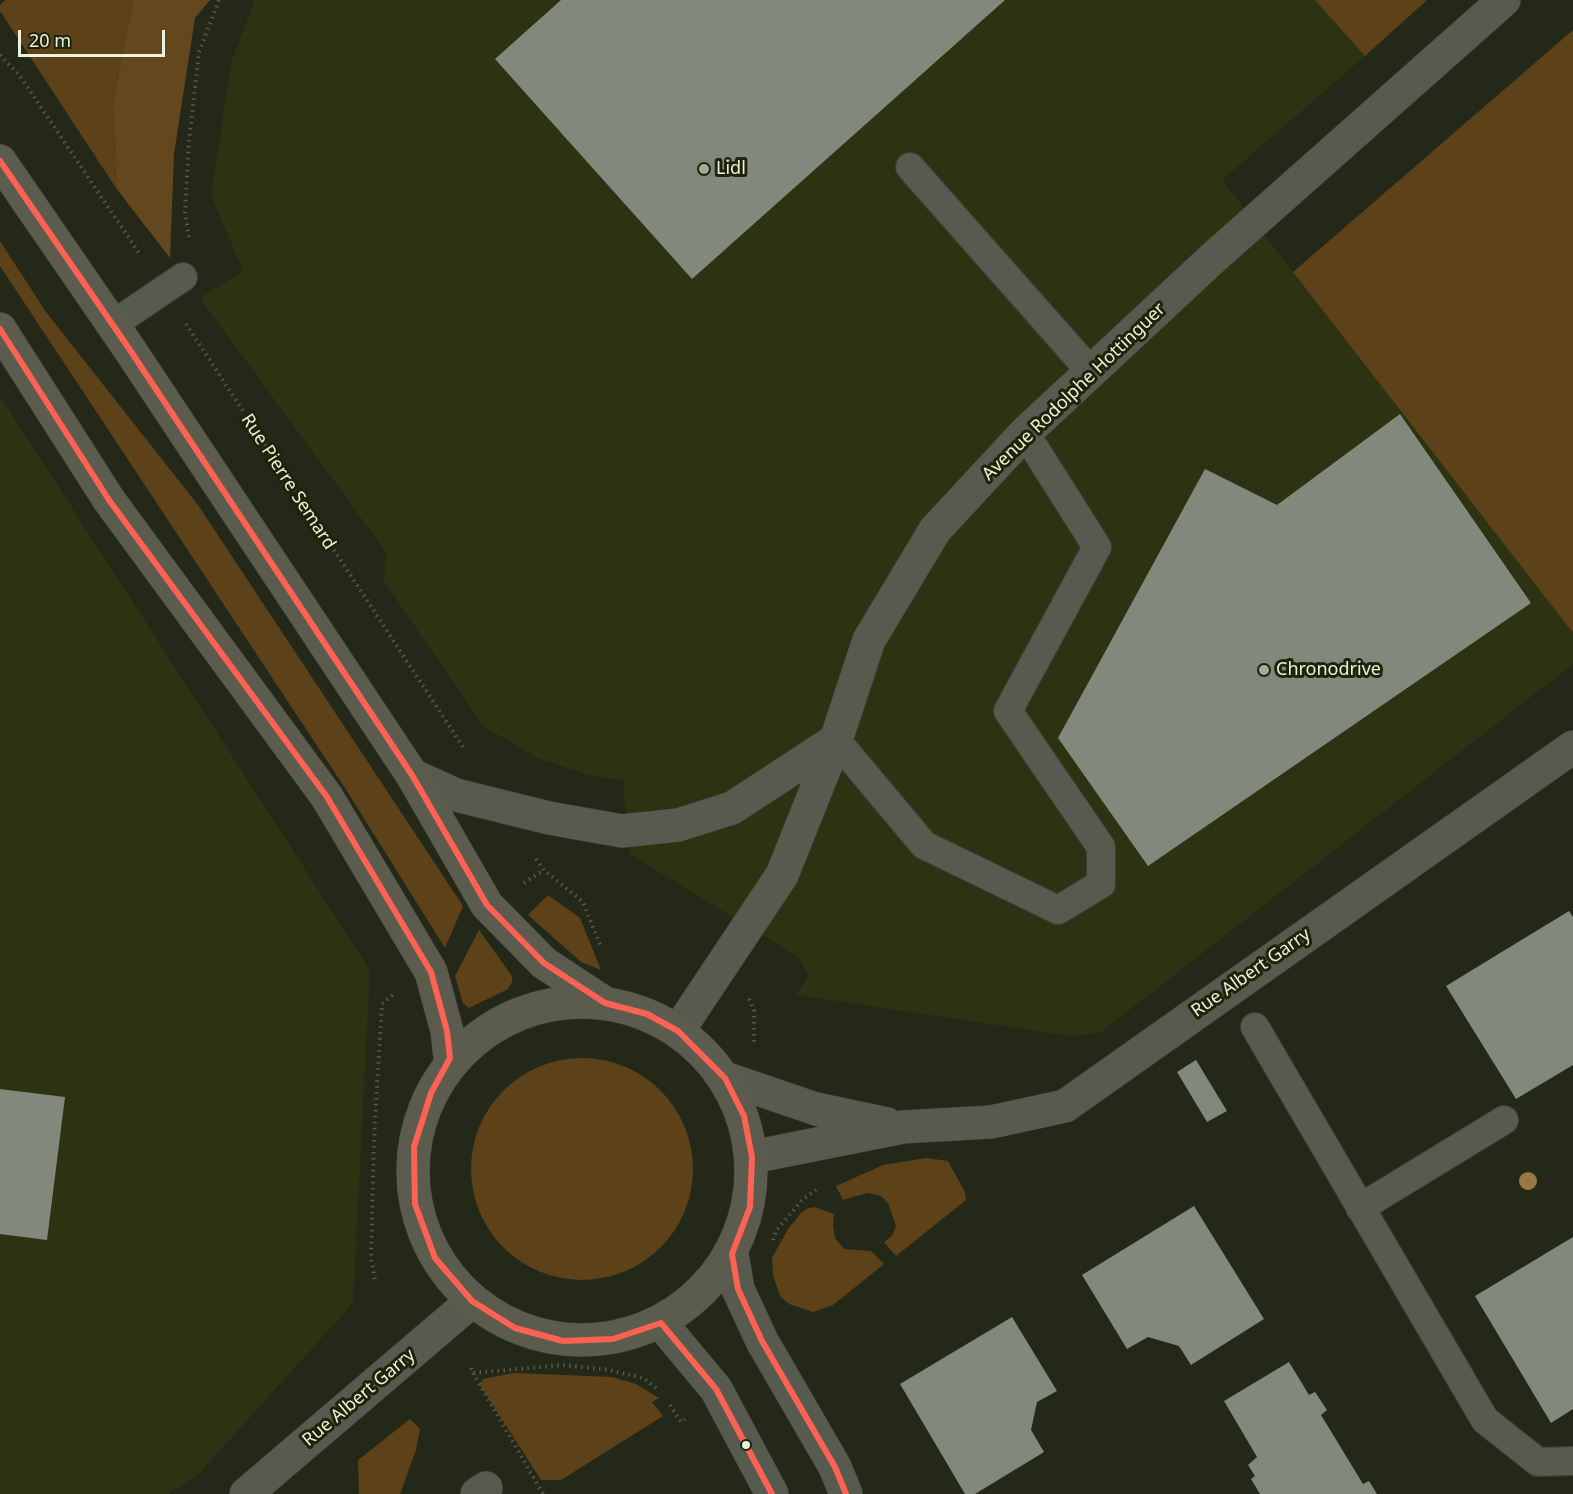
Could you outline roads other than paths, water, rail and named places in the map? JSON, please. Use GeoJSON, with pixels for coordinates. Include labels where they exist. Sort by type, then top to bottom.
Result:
{"type":"FeatureCollection","features":[{"type":"Feature","properties":{"kind":"main road"},"geometry":{"type":"LineString","coordinates":[[0,161],[412,775],[487,905],[544,963],[605,1003]]}},
{"type":"Feature","properties":{"kind":"main road"},"geometry":{"type":"LineString","coordinates":[[0,329],[109,500],[327,797],[431,972],[447,1031],[450,1058]]}},
{"type":"Feature","properties":{"kind":"main road"},"geometry":{"type":"LineString","coordinates":[[605,1003],[647,1014],[678,1031],[725,1078],[744,1116],[752,1157],[750,1207],[732,1254],[702,1293],[661,1323],[613,1339],[563,1341],[515,1328],[472,1301],[435,1258],[415,1204],[414,1147],[431,1093],[450,1058],[507,1019],[555,1004],[605,1003]]}},
{"type":"Feature","properties":{"kind":"street","name":"Avenue Rodolphe Hottinguer"},"geometry":{"type":"LineString","coordinates":[[678,1031],[782,875],[836,740],[869,640],[935,530],[1025,433],[1214,258],[1504,0]]}},
{"type":"Feature","properties":{"kind":"street"},"geometry":{"type":"LineString","coordinates":[[412,775],[456,795],[502,807],[621,831],[678,825],[732,808],[836,740]]}},
{"type":"Feature","properties":{"kind":"street","name":"Rue Albert Garry"},"geometry":{"type":"LineString","coordinates":[[752,1157],[903,1127],[991,1122],[1065,1106],[1573,747]]}},
{"type":"Feature","properties":{"kind":"street","name":"Rue Albert Garry"},"geometry":{"type":"LineString","coordinates":[[725,1078],[816,1109],[903,1127]]}},
{"type":"Feature","properties":{"kind":"street"},"geometry":{"type":"LineString","coordinates":[[732,1254],[738,1289],[762,1341],[835,1467],[846,1494]]}},
{"type":"Feature","properties":{"kind":"street","name":"Rue Albert Garry"},"geometry":{"type":"LineString","coordinates":[[246,1494],[472,1301]]}},
{"type":"Feature","properties":{"kind":"street"},"geometry":{"type":"LineString","coordinates":[[661,1323],[716,1389],[772,1494]]}},
{"type":"Feature","properties":{"kind":"lane"},"geometry":{"type":"LineString","coordinates":[[910,167],[1092,373]]}},
{"type":"Feature","properties":{"kind":"lane"},"geometry":{"type":"LineString","coordinates":[[112,325],[173,283]]}},
{"type":"Feature","properties":{"kind":"lane"},"geometry":{"type":"LineString","coordinates":[[836,740],[924,845],[1058,910],[1101,884],[1101,847],[1008,711],[1097,547],[1025,433]]}},
{"type":"Feature","properties":{"kind":"lane"},"geometry":{"type":"LineString","coordinates":[[1255,1027],[1485,1420],[1538,1462],[1573,1461]]}},
{"type":"Feature","properties":{"kind":"lane"},"geometry":{"type":"LineString","coordinates":[[1360,1208],[1504,1120]]}},
{"type":"Feature","properties":{"kind":"place","name":"Lidl"},"geometry":{"type":"Point","coordinates":[704,169]}},
{"type":"Feature","properties":{"kind":"place","name":"Chronodrive"},"geometry":{"type":"Point","coordinates":[1264,670]}}]}
